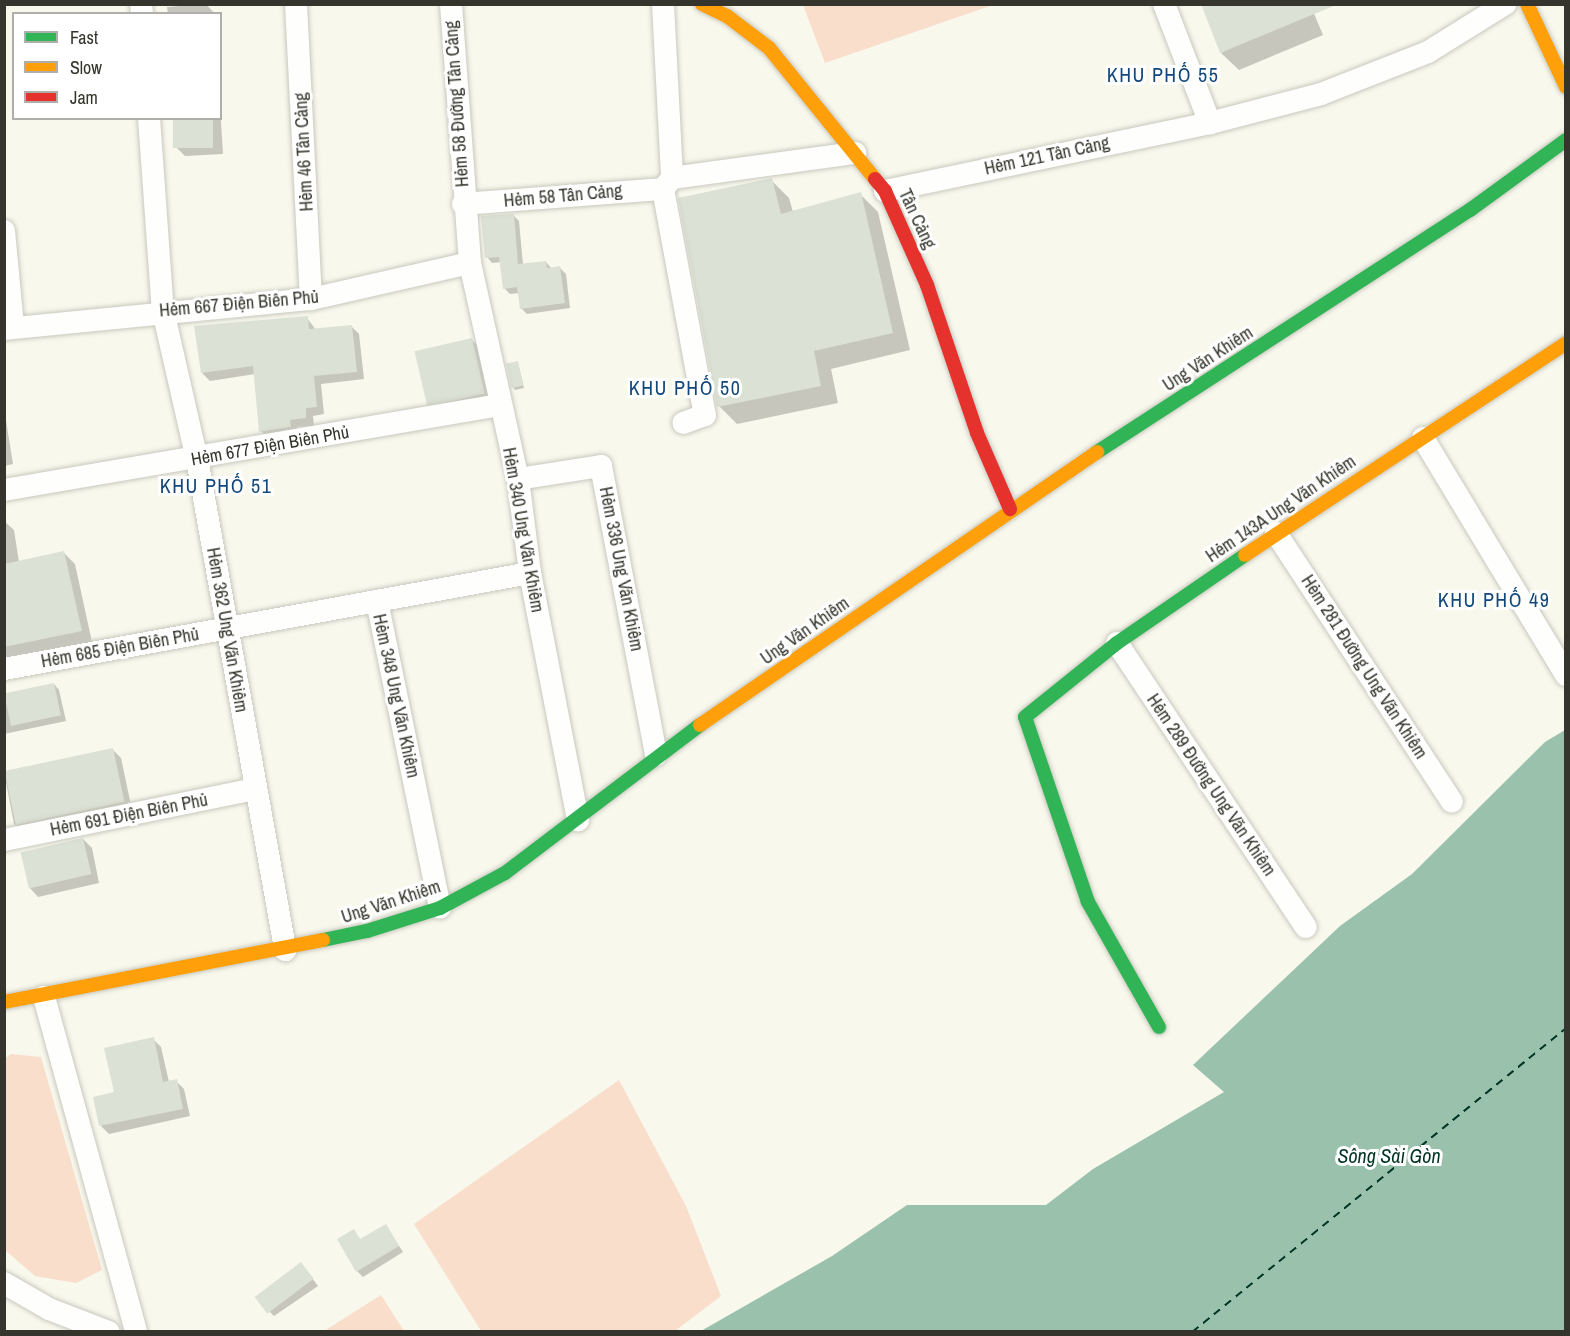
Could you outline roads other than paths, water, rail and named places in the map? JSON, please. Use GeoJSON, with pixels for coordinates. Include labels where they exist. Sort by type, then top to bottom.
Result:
{"type":"FeatureCollection","features":[{"type":"Feature","properties":{"kind":"main road","name":"Tân Cảng"},"geometry":{"type":"LineString","coordinates":[[702,4],[727,16],[769,48],[885,191],[927,285],[977,433],[1010,509]]}},
{"type":"Feature","properties":{"kind":"main road"},"geometry":{"type":"LineString","coordinates":[[1527,4],[1566,87]]}},
{"type":"Feature","properties":{"kind":"main road","name":"Ung Văn Khiêm"},"geometry":{"type":"LineString","coordinates":[[9,1002],[285,950],[367,931],[440,908],[505,873],[578,820],[656,755],[1010,509],[1470,210],[1566,140]]}},
{"type":"Feature","properties":{"kind":"main road","name":"Hẻm 143A Ung Văn Khiêm"},"geometry":{"type":"LineString","coordinates":[[1159,1027],[1088,902],[1025,717],[1117,643],[1276,533],[1566,343]]}},
{"type":"Feature","properties":{"kind":"main road"},"geometry":{"type":"LineString","coordinates":[[4,1014],[9,1002]]}},
{"type":"Feature","properties":{"kind":"street","name":"Hẻm 46 Tân Cảng"},"geometry":{"type":"LineString","coordinates":[[296,4],[311,299]]}},
{"type":"Feature","properties":{"kind":"street","name":"Hẻm 58 Đường Tân Cảng"},"geometry":{"type":"LineString","coordinates":[[451,4],[463,204]]}},
{"type":"Feature","properties":{"kind":"street"},"geometry":{"type":"LineString","coordinates":[[663,4],[668,183],[705,416],[683,423]]}},
{"type":"Feature","properties":{"kind":"street"},"geometry":{"type":"LineString","coordinates":[[1164,4],[1210,123]]}},
{"type":"Feature","properties":{"kind":"street","name":"Hẻm 121 Tân Cảng"},"geometry":{"type":"LineString","coordinates":[[885,191],[1210,123],[1321,94],[1428,51],[1505,4]]}},
{"type":"Feature","properties":{"kind":"street","name":"Hẻm 362 Ung Văn Khiêm"},"geometry":{"type":"LineString","coordinates":[[149,120],[163,311],[197,459],[285,950]]}},
{"type":"Feature","properties":{"kind":"street"},"geometry":{"type":"LineString","coordinates":[[668,183],[855,153]]}},
{"type":"Feature","properties":{"kind":"street","name":"Hẻm 58 Tân Cảng"},"geometry":{"type":"LineString","coordinates":[[463,204],[668,183]]}},
{"type":"Feature","properties":{"kind":"street","name":"Hẻm 340 Ung Văn Khiêm"},"geometry":{"type":"LineString","coordinates":[[463,204],[470,263],[499,405],[518,480],[530,573],[578,820]]}},
{"type":"Feature","properties":{"kind":"street"},"geometry":{"type":"LineString","coordinates":[[4,231],[9,328]]}},
{"type":"Feature","properties":{"kind":"street","name":"Hẻm 667 Điện Biên Phủ"},"geometry":{"type":"LineString","coordinates":[[9,328],[163,311],[311,299],[470,263]]}},
{"type":"Feature","properties":{"kind":"street","name":"Hẻm 677 Điện Biên Phủ"},"geometry":{"type":"LineString","coordinates":[[4,490],[197,459],[499,405]]}},
{"type":"Feature","properties":{"kind":"street"},"geometry":{"type":"LineString","coordinates":[[1423,438],[1566,675]]}},
{"type":"Feature","properties":{"kind":"street","name":"Hẻm 336 Ung Văn Khiêm"},"geometry":{"type":"LineString","coordinates":[[518,480],[602,466],[656,755]]}},
{"type":"Feature","properties":{"kind":"street","name":"Hẻm 281 Đường Ung Văn Khiêm"},"geometry":{"type":"LineString","coordinates":[[1276,533],[1452,802]]}},
{"type":"Feature","properties":{"kind":"street","name":"Hẻm 348 Ung Văn Khiêm"},"geometry":{"type":"LineString","coordinates":[[440,908],[377,601],[530,573]]}},
{"type":"Feature","properties":{"kind":"street","name":"Hẻm 685 Điện Biên Phủ"},"geometry":{"type":"LineString","coordinates":[[4,669],[377,601]]}},
{"type":"Feature","properties":{"kind":"street","name":"Hẻm 289 Đường Ung Văn Khiêm"},"geometry":{"type":"LineString","coordinates":[[1117,643],[1306,927]]}},
{"type":"Feature","properties":{"kind":"street","name":"Hẻm 691 Điện Biên Phủ"},"geometry":{"type":"LineString","coordinates":[[4,840],[255,789]]}},
{"type":"Feature","properties":{"kind":"street"},"geometry":{"type":"LineString","coordinates":[[44,997],[136,1332]]}},
{"type":"Feature","properties":{"kind":"street"},"geometry":{"type":"LineString","coordinates":[[4,1283],[49,1309],[109,1332]]}},
{"type":"Feature","properties":{"kind":"water","name":"Sông Sài Gòn"},"geometry":{"type":"Polygon","coordinates":[[[1565,730],[1565,1331],[701,1331],[832,1256],[907,1205],[1046,1205],[1093,1169],[1224,1092],[1193,1065],[1340,926],[1412,874],[1545,742],[1565,730]]]}},
{"type":"Feature","properties":{"kind":"district","name":"KHU PHỐ 55"},"geometry":{"type":"Point","coordinates":[1163,74]}},
{"type":"Feature","properties":{"kind":"district","name":"KHU PHỐ 50"},"geometry":{"type":"Point","coordinates":[685,387]}},
{"type":"Feature","properties":{"kind":"district","name":"KHU PHỐ 51"},"geometry":{"type":"Point","coordinates":[216,485]}},
{"type":"Feature","properties":{"kind":"district","name":"KHU PHỐ 49"},"geometry":{"type":"Point","coordinates":[1494,599]}}]}
